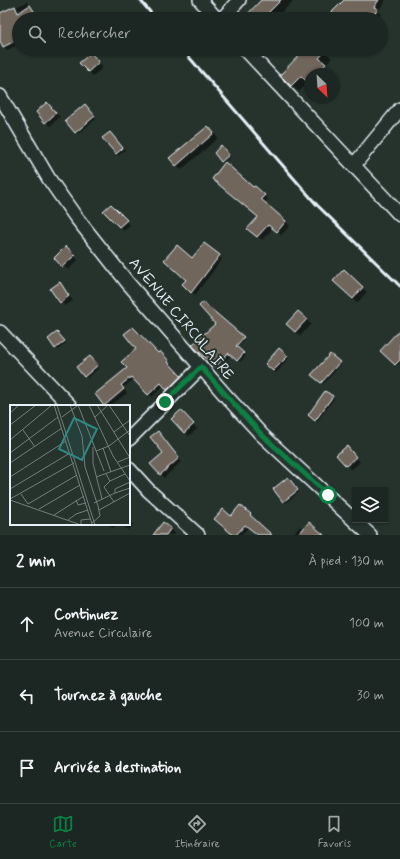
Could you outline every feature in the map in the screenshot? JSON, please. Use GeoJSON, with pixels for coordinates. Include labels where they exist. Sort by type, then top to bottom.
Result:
{"type":"FeatureCollection","features":[{"type":"Feature","properties":{"kind":"street"},"geometry":{"type":"LineString","coordinates":[[200,0],[211,12]]}},
{"type":"Feature","properties":{"kind":"street"},"geometry":{"type":"LineString","coordinates":[[229,12],[240,0]]}},
{"type":"Feature","properties":{"kind":"street"},"geometry":{"type":"LineString","coordinates":[[252,56],[400,215]]}},
{"type":"Feature","properties":{"kind":"street","name":"AVENUE CIRCULAIRE"},"geometry":{"type":"LineString","coordinates":[[0,96],[49,179],[75,216],[128,283],[262,435],[370,535]]}},
{"type":"Feature","properties":{"kind":"street"},"geometry":{"type":"LineString","coordinates":[[354,165],[400,109]]}},
{"type":"Feature","properties":{"kind":"street"},"geometry":{"type":"LineString","coordinates":[[0,332],[69,405]]}},
{"type":"Feature","properties":{"kind":"street"},"geometry":{"type":"LineString","coordinates":[[130,438],[201,367]]}},
{"type":"Feature","properties":{"kind":"street"},"geometry":{"type":"LineString","coordinates":[[130,470],[150,491],[198,535]]}},
{"type":"Feature","properties":{"kind":"building"},"geometry":{"type":"Polygon","coordinates":[[[261,0],[281,0],[269,12],[250,12],[261,0]]]}},
{"type":"Feature","properties":{"kind":"building"},"geometry":{"type":"Polygon","coordinates":[[[344,0],[379,0],[374,7],[378,9],[376,12],[332,12],[344,0]]]}},
{"type":"Feature","properties":{"kind":"building"},"geometry":{"type":"Polygon","coordinates":[[[30,5],[34,12],[20,12],[30,5]]]}},
{"type":"Feature","properties":{"kind":"building"},"geometry":{"type":"Polygon","coordinates":[[[15,6],[18,12],[12,12],[12,42],[3,47],[0,41],[0,13],[15,6]]]}},
{"type":"Feature","properties":{"kind":"building"},"geometry":{"type":"Polygon","coordinates":[[[87,56],[94,56],[99,62],[88,72],[79,63],[87,56]]]}},
{"type":"Feature","properties":{"kind":"building"},"geometry":{"type":"Polygon","coordinates":[[[298,56],[321,56],[319,58],[326,64],[323,68],[304,68],[304,79],[301,76],[291,86],[280,75],[298,56]]]}},
{"type":"Feature","properties":{"kind":"building"},"geometry":{"type":"Polygon","coordinates":[[[47,102],[56,113],[45,123],[36,112],[47,102]]]}},
{"type":"Feature","properties":{"kind":"building"},"geometry":{"type":"Polygon","coordinates":[[[85,104],[95,116],[75,133],[65,121],[85,104]]]}},
{"type":"Feature","properties":{"kind":"building"},"geometry":{"type":"Polygon","coordinates":[[[208,126],[214,133],[176,166],[169,158],[208,126]]]}},
{"type":"Feature","properties":{"kind":"building"},"geometry":{"type":"Polygon","coordinates":[[[110,132],[123,148],[116,154],[102,138],[110,132]]]}},
{"type":"Feature","properties":{"kind":"building"},"geometry":{"type":"Polygon","coordinates":[[[221,145],[229,155],[221,162],[214,153],[221,145]]]}},
{"type":"Feature","properties":{"kind":"building"},"geometry":{"type":"Polygon","coordinates":[[[225,162],[253,187],[255,186],[265,195],[261,199],[286,221],[277,232],[268,225],[257,237],[247,229],[258,217],[212,179],[225,162]]]}},
{"type":"Feature","properties":{"kind":"building"},"geometry":{"type":"Polygon","coordinates":[[[111,204],[127,220],[119,227],[103,211],[111,204]]]}},
{"type":"Feature","properties":{"kind":"building"},"geometry":{"type":"Polygon","coordinates":[[[204,243],[220,255],[191,293],[182,284],[186,280],[164,260],[177,245],[192,258],[204,243]]]}},
{"type":"Feature","properties":{"kind":"building"},"geometry":{"type":"Polygon","coordinates":[[[66,246],[75,255],[62,267],[54,258],[66,246]]]}},
{"type":"Feature","properties":{"kind":"building"},"geometry":{"type":"Polygon","coordinates":[[[344,269],[363,287],[353,299],[333,281],[344,269]]]}},
{"type":"Feature","properties":{"kind":"building"},"geometry":{"type":"Polygon","coordinates":[[[60,282],[69,296],[60,303],[50,289],[60,282]]]}},
{"type":"Feature","properties":{"kind":"building"},"geometry":{"type":"Polygon","coordinates":[[[203,302],[244,337],[236,346],[244,353],[237,361],[228,353],[216,367],[192,345],[215,324],[199,306],[203,302]]]}},
{"type":"Feature","properties":{"kind":"building"},"geometry":{"type":"Polygon","coordinates":[[[298,311],[307,319],[295,332],[286,324],[298,311]]]}},
{"type":"Feature","properties":{"kind":"building"},"geometry":{"type":"Polygon","coordinates":[[[133,327],[158,353],[160,351],[181,376],[167,390],[161,383],[148,395],[131,377],[121,385],[124,389],[103,405],[95,394],[127,368],[121,362],[136,349],[124,334],[133,327]]]}},
{"type":"Feature","properties":{"kind":"building"},"geometry":{"type":"Polygon","coordinates":[[[400,329],[400,360],[395,365],[380,351],[400,329]]]}},
{"type":"Feature","properties":{"kind":"building"},"geometry":{"type":"Polygon","coordinates":[[[57,332],[65,341],[55,349],[48,339],[57,332]]]}},
{"type":"Feature","properties":{"kind":"building"},"geometry":{"type":"Polygon","coordinates":[[[279,348],[288,356],[273,371],[265,364],[279,348]]]}},
{"type":"Feature","properties":{"kind":"building"},"geometry":{"type":"Polygon","coordinates":[[[330,354],[340,362],[321,383],[311,375],[330,354]]]}},
{"type":"Feature","properties":{"kind":"building"},"geometry":{"type":"Polygon","coordinates":[[[90,356],[98,365],[84,377],[76,367],[90,356]]]}},
{"type":"Feature","properties":{"kind":"building"},"geometry":{"type":"Polygon","coordinates":[[[325,391],[333,396],[315,421],[308,415],[325,391]]]}},
{"type":"Feature","properties":{"kind":"building"},"geometry":{"type":"Polygon","coordinates":[[[181,410],[194,424],[184,433],[171,419],[181,410]]]}},
{"type":"Feature","properties":{"kind":"building"},"geometry":{"type":"Polygon","coordinates":[[[158,431],[179,458],[160,475],[150,464],[163,453],[150,437],[158,431]]]}},
{"type":"Feature","properties":{"kind":"building"},"geometry":{"type":"Polygon","coordinates":[[[347,446],[356,457],[346,466],[336,455],[347,446]]]}},
{"type":"Feature","properties":{"kind":"building"},"geometry":{"type":"Polygon","coordinates":[[[288,477],[298,490],[283,502],[273,489],[288,477]]]}},
{"type":"Feature","properties":{"kind":"building"},"geometry":{"type":"Polygon","coordinates":[[[240,505],[272,535],[258,535],[245,525],[236,535],[233,535],[214,519],[223,509],[231,516],[240,505]]]}},
{"type":"Feature","properties":{"kind":"building"},"geometry":{"type":"Polygon","coordinates":[[[163,522],[171,528],[166,535],[153,535],[163,522]]]}},
{"type":"Feature","properties":{"kind":"building"},"geometry":{"type":"Polygon","coordinates":[[[309,522],[324,535],[298,535],[309,522]]]}},
{"type":"Feature","properties":{"kind":"railway"},"geometry":{"type":"LineString","coordinates":[[140,0],[150,12]]}},
{"type":"Feature","properties":{"kind":"railway"},"geometry":{"type":"LineString","coordinates":[[188,56],[317,205],[400,286]]}},
{"type":"Feature","properties":{"kind":"route"},"geometry":{"type":"LineString","coordinates":[[165,402],[201,367],[262,435],[328,495]]}}]}
